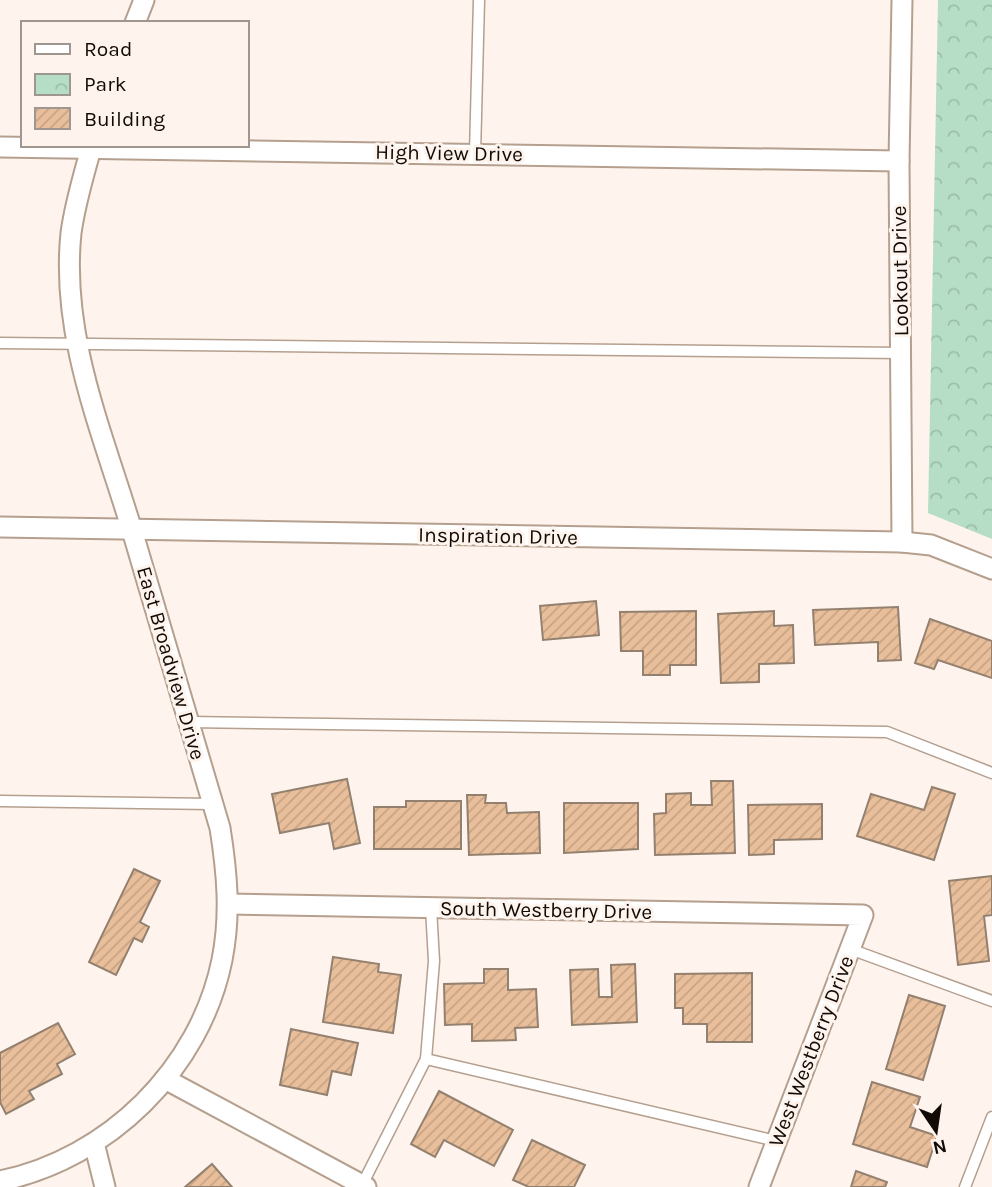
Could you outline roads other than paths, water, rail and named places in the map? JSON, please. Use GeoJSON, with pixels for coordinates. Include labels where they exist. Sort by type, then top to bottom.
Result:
{"type":"FeatureCollection","features":[{"type":"Feature","properties":{"kind":"street"},"geometry":{"type":"LineString","coordinates":[[136,21],[144,0]]}},
{"type":"Feature","properties":{"kind":"street","name":"Lookout Drive"},"geometry":{"type":"LineString","coordinates":[[902,0],[899,161],[902,542]]}},
{"type":"Feature","properties":{"kind":"street","name":"High View Drive"},"geometry":{"type":"LineString","coordinates":[[0,147],[21,147]]}},
{"type":"Feature","properties":{"kind":"street","name":"East Broadview Drive"},"geometry":{"type":"LineString","coordinates":[[0,1181],[55,1163],[94,1143],[116,1127],[165,1079],[188,1049],[214,993],[222,960],[228,904],[228,876],[212,804],[132,530],[87,393],[77,345],[72,298],[71,233],[92,147]]}},
{"type":"Feature","properties":{"kind":"street","name":"High View Drive"},"geometry":{"type":"LineString","coordinates":[[140,147],[899,161]]}},
{"type":"Feature","properties":{"kind":"street","name":"Inspiration Drive"},"geometry":{"type":"LineString","coordinates":[[0,527],[902,542],[931,545],[992,569]]}},
{"type":"Feature","properties":{"kind":"street","name":"South Westberry Drive"},"geometry":{"type":"LineString","coordinates":[[228,904],[863,915]]}},
{"type":"Feature","properties":{"kind":"street","name":"West Westberry Drive"},"geometry":{"type":"LineString","coordinates":[[759,1187],[863,915]]}},
{"type":"Feature","properties":{"kind":"street"},"geometry":{"type":"LineString","coordinates":[[165,1079],[364,1186]]}},
{"type":"Feature","properties":{"kind":"street"},"geometry":{"type":"LineString","coordinates":[[94,1143],[105,1187]]}},
{"type":"Feature","properties":{"kind":"lane"},"geometry":{"type":"LineString","coordinates":[[475,154],[479,0]]}},
{"type":"Feature","properties":{"kind":"lane"},"geometry":{"type":"LineString","coordinates":[[0,342],[901,353]]}},
{"type":"Feature","properties":{"kind":"lane"},"geometry":{"type":"LineString","coordinates":[[188,722],[887,732],[992,773]]}},
{"type":"Feature","properties":{"kind":"lane"},"geometry":{"type":"LineString","coordinates":[[0,801],[212,804]]}},
{"type":"Feature","properties":{"kind":"lane"},"geometry":{"type":"LineString","coordinates":[[364,1186],[426,1059],[434,961],[430,908]]}},
{"type":"Feature","properties":{"kind":"lane"},"geometry":{"type":"LineString","coordinates":[[850,949],[992,1001]]}},
{"type":"Feature","properties":{"kind":"lane"},"geometry":{"type":"LineString","coordinates":[[426,1059],[776,1142]]}},
{"type":"Feature","properties":{"kind":"lane"},"geometry":{"type":"LineString","coordinates":[[965,1187],[992,1117]]}}]}
